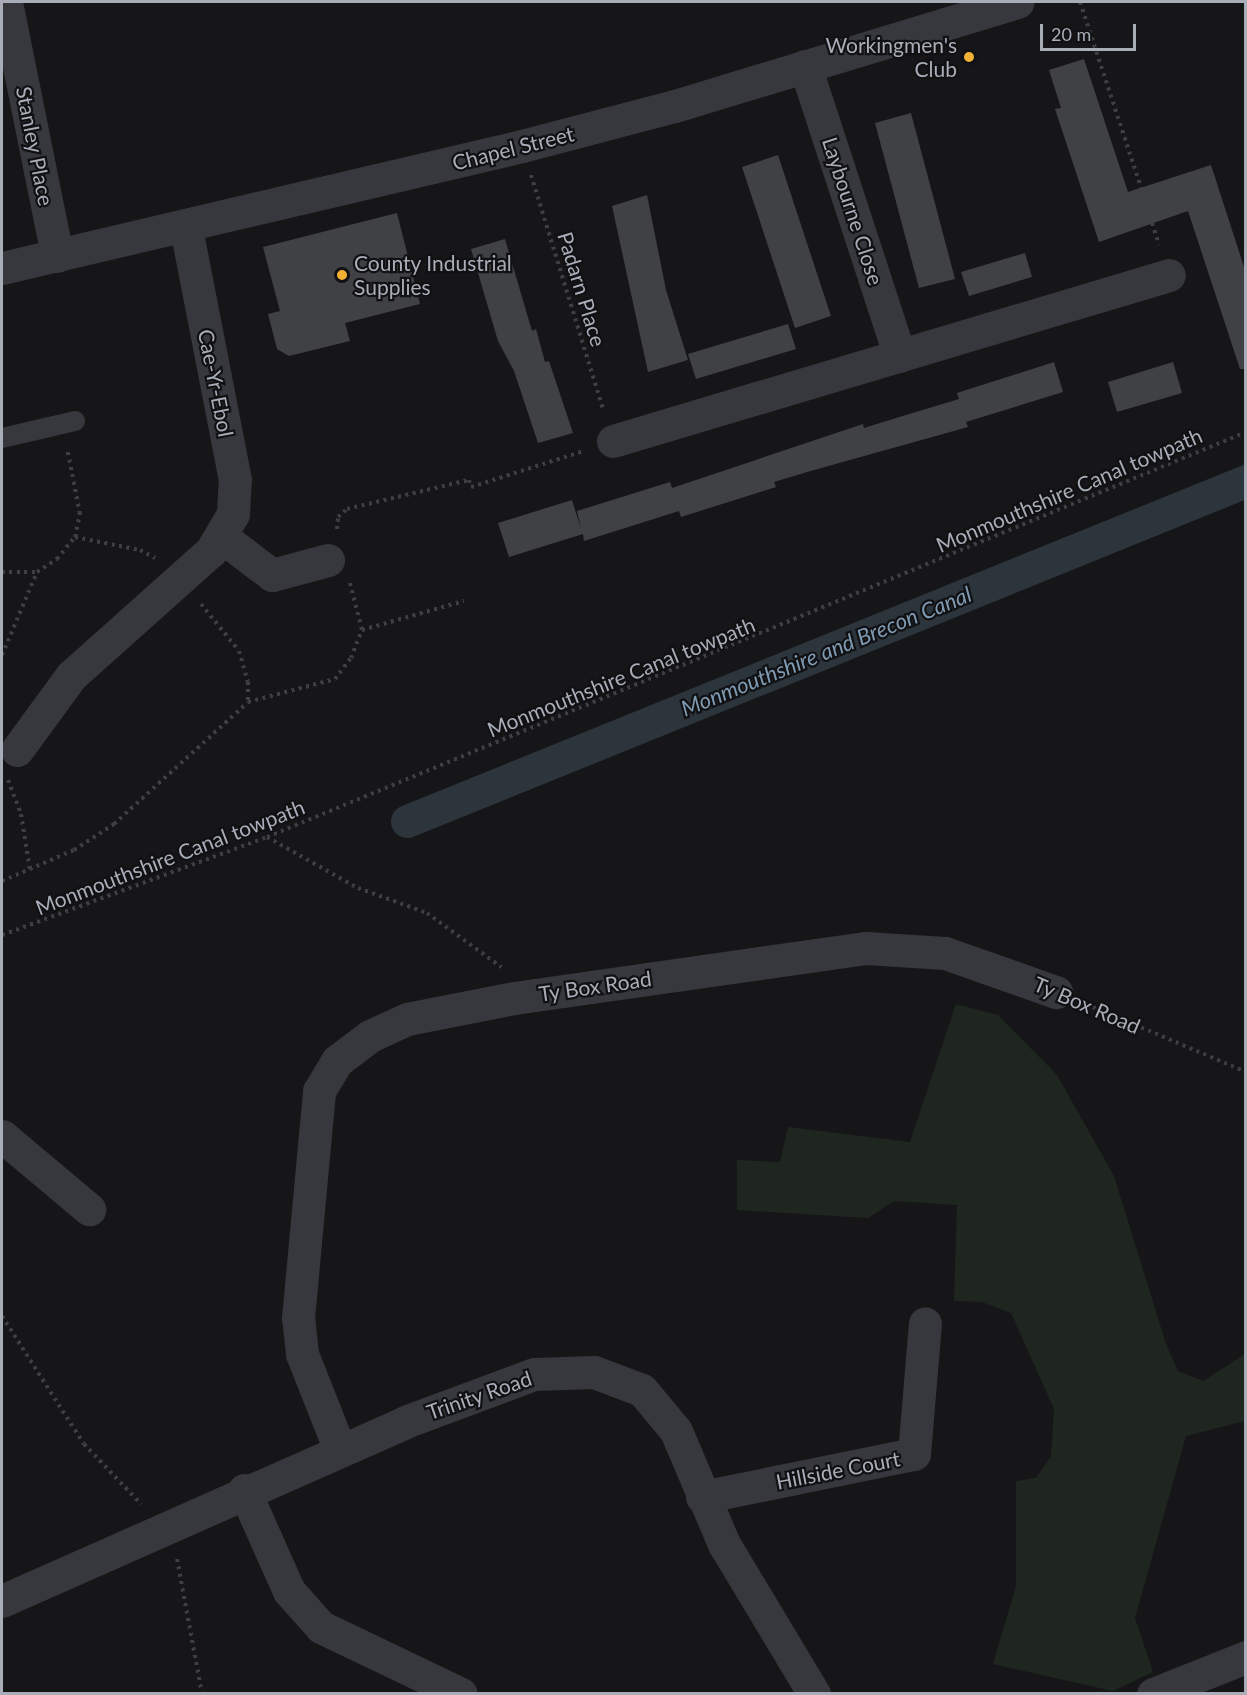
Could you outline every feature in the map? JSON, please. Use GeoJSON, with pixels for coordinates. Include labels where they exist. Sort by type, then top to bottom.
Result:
{"type":"FeatureCollection","features":[{"type":"Feature","properties":{"kind":"street","name":"Stanley Place"},"geometry":{"type":"LineString","coordinates":[[6,2],[57,256]]}},
{"type":"Feature","properties":{"kind":"street","name":"Chapel Street"},"geometry":{"type":"LineString","coordinates":[[2,268],[186,227],[522,146],[805,66],[1018,2]]}},
{"type":"Feature","properties":{"kind":"street","name":"Laybourne Close"},"geometry":{"type":"LineString","coordinates":[[805,66],[900,356]]}},
{"type":"Feature","properties":{"kind":"street","name":"Cae-Yr-Ebol"},"geometry":{"type":"LineString","coordinates":[[11,761],[71,676],[222,537],[233,514],[236,480],[186,227]]}},
{"type":"Feature","properties":{"kind":"street"},"geometry":{"type":"LineString","coordinates":[[613,441],[1169,275]]}},
{"type":"Feature","properties":{"kind":"street"},"geometry":{"type":"LineString","coordinates":[[222,537],[272,575],[339,558]]}},
{"type":"Feature","properties":{"kind":"street","name":"Ty Box Road"},"geometry":{"type":"LineString","coordinates":[[340,1450],[302,1353],[298,1318],[319,1091],[337,1061],[370,1036],[407,1020],[537,994],[866,948],[945,953],[1056,992]]}},
{"type":"Feature","properties":{"kind":"street"},"geometry":{"type":"LineString","coordinates":[[2,1136],[89,1209]]}},
{"type":"Feature","properties":{"kind":"street","name":"Hillside Court"},"geometry":{"type":"LineString","coordinates":[[702,1497],[914,1454],[925,1323]]}},
{"type":"Feature","properties":{"kind":"street","name":"Trinity Road"},"geometry":{"type":"LineString","coordinates":[[2,1601],[244,1490],[534,1374],[594,1372],[642,1390],[676,1431],[702,1497],[769,1624],[814,1694]]}},
{"type":"Feature","properties":{"kind":"street"},"geometry":{"type":"LineString","coordinates":[[244,1490],[289,1591],[321,1627],[461,1694]]}},
{"type":"Feature","properties":{"kind":"street"},"geometry":{"type":"LineString","coordinates":[[1153,1694],[1245,1657]]}},
{"type":"Feature","properties":{"kind":"lane"},"geometry":{"type":"LineString","coordinates":[[2,438],[68,422]]}},
{"type":"Feature","properties":{"kind":"path"},"geometry":{"type":"LineString","coordinates":[[1080,2],[1141,188]]}},
{"type":"Feature","properties":{"kind":"path","name":"Padarn Place"},"geometry":{"type":"LineString","coordinates":[[522,146],[613,441]]}},
{"type":"Feature","properties":{"kind":"path"},"geometry":{"type":"LineString","coordinates":[[2,572],[37,572],[57,559],[75,537],[78,502],[68,422]]}},
{"type":"Feature","properties":{"kind":"path","name":"Monmouthshire Canal towpath"},"geometry":{"type":"LineString","coordinates":[[2,935],[267,837],[1245,432]]}},
{"type":"Feature","properties":{"kind":"path"},"geometry":{"type":"LineString","coordinates":[[362,630],[339,558],[336,522],[347,509],[469,480],[471,486],[613,441]]}},
{"type":"Feature","properties":{"kind":"path"},"geometry":{"type":"LineString","coordinates":[[75,537],[141,550],[180,578],[232,639],[245,666],[248,702]]}},
{"type":"Feature","properties":{"kind":"path"},"geometry":{"type":"LineString","coordinates":[[2,655],[37,572]]}},
{"type":"Feature","properties":{"kind":"path"},"geometry":{"type":"LineString","coordinates":[[2,881],[74,850],[114,824],[248,702],[335,679],[362,630],[464,602]]}},
{"type":"Feature","properties":{"kind":"path"},"geometry":{"type":"LineString","coordinates":[[11,761],[30,870]]}},
{"type":"Feature","properties":{"kind":"path"},"geometry":{"type":"LineString","coordinates":[[267,837],[358,888],[427,913],[537,994]]}},
{"type":"Feature","properties":{"kind":"path","name":"Ty Box Road"},"geometry":{"type":"LineString","coordinates":[[1056,992],[1245,1072]]}},
{"type":"Feature","properties":{"kind":"path"},"geometry":{"type":"LineString","coordinates":[[2,1316],[84,1444],[114,1481],[165,1526],[183,1575],[202,1694]]}},
{"type":"Feature","properties":{"kind":"shaded area"},"geometry":{"type":"Polygon","coordinates":[[[956,1004],[998,1015],[1057,1075],[1114,1176],[1166,1344],[1178,1371],[1203,1381],[1245,1354],[1245,1421],[1186,1436],[1135,1618],[1153,1672],[1113,1691],[993,1664],[1016,1586],[1016,1481],[1036,1478],[1051,1456],[1054,1409],[1011,1313],[982,1302],[954,1301],[957,1205],[894,1201],[868,1218],[737,1210],[737,1160],[780,1162],[788,1127],[910,1142],[956,1004]]]}},
{"type":"Feature","properties":{"kind":"building"},"geometry":{"type":"Polygon","coordinates":[[[1084,59],[1128,192],[1211,165],[1245,270],[1245,369],[1240,369],[1188,211],[1099,242],[1055,109],[1061,108],[1049,70],[1084,59]]]}},
{"type":"Feature","properties":{"kind":"building"},"geometry":{"type":"Polygon","coordinates":[[[911,113],[955,279],[919,288],[875,123],[911,113]]]}},
{"type":"Feature","properties":{"kind":"building"},"geometry":{"type":"Polygon","coordinates":[[[778,155],[831,316],[795,328],[742,167],[778,155]]]}},
{"type":"Feature","properties":{"kind":"building"},"geometry":{"type":"Polygon","coordinates":[[[647,195],[666,290],[688,360],[648,372],[612,206],[647,195]]]}},
{"type":"Feature","properties":{"kind":"building","name":"County Industrial Supplies"},"geometry":{"type":"Polygon","coordinates":[[[397,213],[420,304],[345,323],[350,341],[289,356],[277,349],[268,314],[280,311],[263,247],[397,213]]]}},
{"type":"Feature","properties":{"kind":"building"},"geometry":{"type":"Polygon","coordinates":[[[505,239],[532,331],[536,329],[545,362],[549,361],[573,433],[538,443],[514,371],[498,341],[471,249],[505,239]]]}},
{"type":"Feature","properties":{"kind":"building"},"geometry":{"type":"Polygon","coordinates":[[[1025,253],[1032,277],[969,296],[961,272],[1025,253]]]}},
{"type":"Feature","properties":{"kind":"building"},"geometry":{"type":"Polygon","coordinates":[[[788,324],[796,349],[696,379],[688,354],[788,324]]]}},
{"type":"Feature","properties":{"kind":"building"},"geometry":{"type":"Polygon","coordinates":[[[1054,362],[1063,392],[966,422],[968,427],[774,482],[776,487],[681,517],[679,511],[584,541],[583,534],[509,557],[498,523],[572,500],[581,529],[577,511],[670,482],[672,488],[863,424],[864,428],[959,399],[957,393],[1054,362]]]}},
{"type":"Feature","properties":{"kind":"building"},"geometry":{"type":"Polygon","coordinates":[[[1173,362],[1182,393],[1117,412],[1108,382],[1173,362]]]}},
{"type":"Feature","properties":{"kind":"waterway","name":"Monmouthshire and Brecon Canal"},"geometry":{"type":"LineString","coordinates":[[407,821],[1246,481]]}},
{"type":"Feature","properties":{"kind":"place","name":"Workingmen's Club"},"geometry":{"type":"Point","coordinates":[969,57]}},
{"type":"Feature","properties":{"kind":"place","name":"County Industrial Supplies"},"geometry":{"type":"Point","coordinates":[342,275]}}]}
